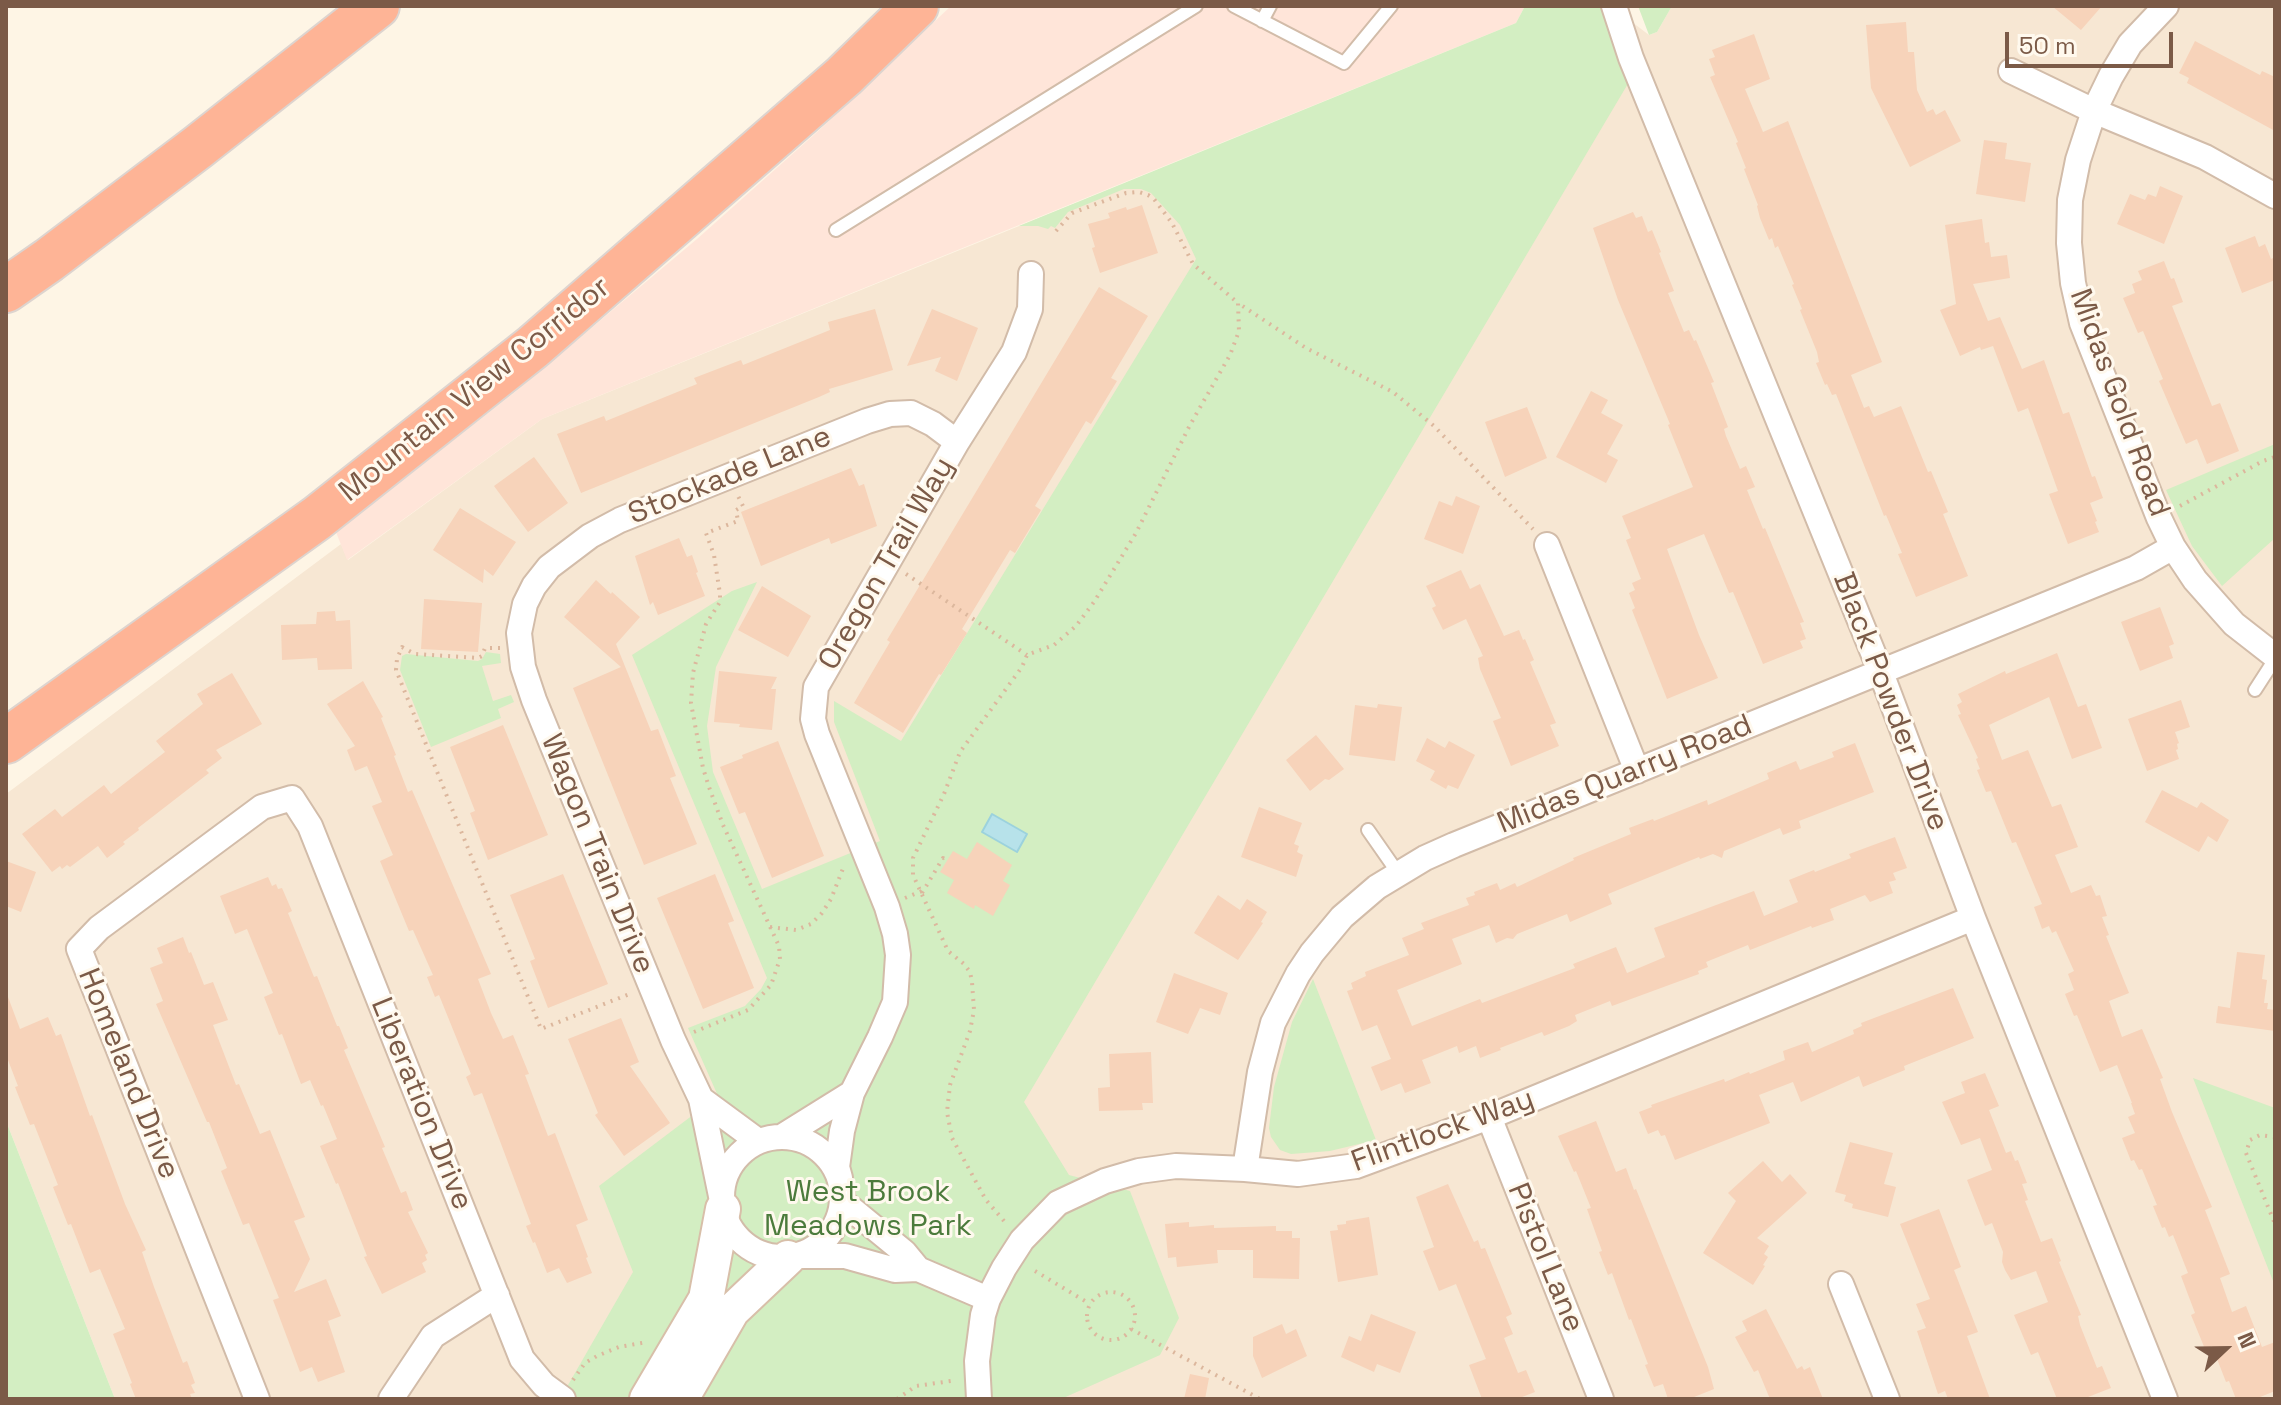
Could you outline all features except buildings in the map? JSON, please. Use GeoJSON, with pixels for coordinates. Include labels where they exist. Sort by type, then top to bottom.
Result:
{"type":"FeatureCollection","features":[{"type":"Feature","properties":{"kind":"highway"},"geometry":{"type":"LineString","coordinates":[[6,290],[198,147],[377,6]]}},
{"type":"Feature","properties":{"kind":"highway","name":"Mountain View Corridor"},"geometry":{"type":"LineString","coordinates":[[6,741],[317,518],[533,347],[844,76],[916,6]]}},
{"type":"Feature","properties":{"kind":"street","name":"Black Powder Drive"},"geometry":{"type":"LineString","coordinates":[[1614,6],[1637,72],[1880,670],[1973,918],[2165,1399]]}},
{"type":"Feature","properties":{"kind":"street","name":"Midas Gold Road"},"geometry":{"type":"LineString","coordinates":[[2166,6],[2130,44],[2094,111],[2078,160],[2070,200],[2069,243],[2073,283],[2082,323],[2173,547],[2195,580],[2234,624],[2275,657]]}},
{"type":"Feature","properties":{"kind":"street"},"geometry":{"type":"LineString","coordinates":[[2011,71],[2094,111],[2205,157],[2275,196]]}},
{"type":"Feature","properties":{"kind":"street","name":"Oregon Trail Way"},"geometry":{"type":"LineString","coordinates":[[841,1190],[837,1167],[852,1093],[895,1002],[898,955],[887,907],[817,734],[813,702],[816,687],[957,442],[1014,352],[1030,309],[1031,274]]}},
{"type":"Feature","properties":{"kind":"street","name":"Stockade Lane"},"geometry":{"type":"LineString","coordinates":[[525,604],[549,567],[590,536],[620,520],[867,421],[890,414],[911,413],[933,424],[957,442]]}},
{"type":"Feature","properties":{"kind":"street"},"geometry":{"type":"LineString","coordinates":[[1547,545],[1637,771]]}},
{"type":"Feature","properties":{"kind":"street","name":"Midas Quarry Road"},"geometry":{"type":"LineString","coordinates":[[1245,1169],[1266,1047],[1273,1023],[1292,986],[1312,953],[1342,917],[1358,901],[1398,873],[1454,845],[2136,568],[2173,547]]}},
{"type":"Feature","properties":{"kind":"street","name":"Wagon Train Drive"},"geometry":{"type":"LineString","coordinates":[[525,604],[519,633],[523,667],[667,1027],[701,1099],[722,1202]]}},
{"type":"Feature","properties":{"kind":"street","name":"Liberation Drive"},"geometry":{"type":"LineString","coordinates":[[292,798],[310,826],[522,1359],[544,1385],[563,1399]]}},
{"type":"Feature","properties":{"kind":"street","name":"Homeland Drive"},"geometry":{"type":"LineString","coordinates":[[257,1399],[79,949],[99,928],[262,807],[292,798]]}},
{"type":"Feature","properties":{"kind":"street","name":"Flintlock Way"},"geometry":{"type":"LineString","coordinates":[[979,1399],[977,1361],[988,1299],[1022,1240],[1058,1203],[1105,1181],[1139,1171],[1176,1166],[1298,1174],[1356,1166],[1489,1117],[1973,918]]}},
{"type":"Feature","properties":{"kind":"street"},"geometry":{"type":"LineString","coordinates":[[647,1399],[706,1299],[724,1179],[732,1163],[743,1150],[758,1141],[783,1136],[852,1093]]}},
{"type":"Feature","properties":{"kind":"street","name":"Wagon Train Drive"},"geometry":{"type":"LineString","coordinates":[[701,1099],[758,1141]]}},
{"type":"Feature","properties":{"kind":"street","name":"Pistol Lane"},"geometry":{"type":"LineString","coordinates":[[1489,1117],[1601,1399]]}},
{"type":"Feature","properties":{"kind":"street"},"geometry":{"type":"LineString","coordinates":[[681,1399],[732,1311],[793,1257],[815,1249],[829,1236],[838,1220],[841,1190],[831,1161],[818,1148],[801,1139],[783,1136]]}},
{"type":"Feature","properties":{"kind":"street"},"geometry":{"type":"LineString","coordinates":[[841,1190],[918,1269]]}},
{"type":"Feature","properties":{"kind":"street"},"geometry":{"type":"LineString","coordinates":[[722,1202],[729,1226],[739,1240],[754,1251],[771,1257],[845,1256],[895,1270],[918,1269],[988,1299]]}},
{"type":"Feature","properties":{"kind":"street"},"geometry":{"type":"LineString","coordinates":[[1841,1284],[1887,1399]]}},
{"type":"Feature","properties":{"kind":"street"},"geometry":{"type":"LineString","coordinates":[[391,1399],[433,1336],[497,1295]]}},
{"type":"Feature","properties":{"kind":"lane"},"geometry":{"type":"LineString","coordinates":[[836,230],[1196,6]]}},
{"type":"Feature","properties":{"kind":"lane"},"geometry":{"type":"LineString","coordinates":[[1234,6],[1344,63],[1391,6]]}},
{"type":"Feature","properties":{"kind":"lane"},"geometry":{"type":"LineString","coordinates":[[1262,21],[1270,6]]}},
{"type":"Feature","properties":{"kind":"lane"},"geometry":{"type":"LineString","coordinates":[[2255,690],[2275,657]]}},
{"type":"Feature","properties":{"kind":"lane"},"geometry":{"type":"LineString","coordinates":[[1368,830],[1398,873]]}},
{"type":"Feature","properties":{"kind":"path"},"geometry":{"type":"LineString","coordinates":[[1056,231],[1072,213],[1126,193],[1148,195],[1172,223],[1193,264],[1238,303],[1306,348],[1393,392],[1434,426],[1547,545]]}},
{"type":"Feature","properties":{"kind":"path"},"geometry":{"type":"LineString","coordinates":[[1004,1221],[986,1200],[952,1138],[947,1112],[950,1085],[970,1031],[974,1010],[972,982],[964,964],[948,951],[913,875],[913,858],[960,752],[1022,667],[1027,655],[1054,645],[1076,626],[1136,533],[1190,425],[1230,355],[1239,331],[1238,303]]}},
{"type":"Feature","properties":{"kind":"path"},"geometry":{"type":"LineString","coordinates":[[2180,506],[2275,457]]}},
{"type":"Feature","properties":{"kind":"path"},"geometry":{"type":"LineString","coordinates":[[688,1034],[748,1010],[771,985],[780,959],[779,946],[723,825],[709,787],[691,703],[693,673],[706,624],[720,602],[714,555],[706,533],[738,521],[735,513],[743,506],[736,491]]}},
{"type":"Feature","properties":{"kind":"path"},"geometry":{"type":"LineString","coordinates":[[903,572],[1027,655]]}},
{"type":"Feature","properties":{"kind":"path"},"geometry":{"type":"LineString","coordinates":[[502,648],[485,648],[478,658],[415,654],[402,647],[396,670],[541,1029],[634,992]]}},
{"type":"Feature","properties":{"kind":"path"},"geometry":{"type":"LineString","coordinates":[[770,927],[796,930],[817,919],[831,899],[848,858]]}},
{"type":"Feature","properties":{"kind":"path"},"geometry":{"type":"LineString","coordinates":[[902,899],[922,892],[943,858],[947,860]]}},
{"type":"Feature","properties":{"kind":"path"},"geometry":{"type":"LineString","coordinates":[[2275,1137],[2260,1135],[2250,1140],[2246,1153],[2275,1224]]}},
{"type":"Feature","properties":{"kind":"path"},"geometry":{"type":"LineString","coordinates":[[1035,1271],[1090,1304]]}},
{"type":"Feature","properties":{"kind":"path"},"geometry":{"type":"LineString","coordinates":[[1106,1293],[1126,1297],[1135,1316],[1131,1329],[1119,1339],[1098,1336],[1089,1325],[1087,1311],[1090,1304],[1106,1293]]}},
{"type":"Feature","properties":{"kind":"path"},"geometry":{"type":"LineString","coordinates":[[1131,1329],[1260,1399]]}},
{"type":"Feature","properties":{"kind":"path"},"geometry":{"type":"LineString","coordinates":[[578,1372],[597,1356],[619,1347],[649,1342]]}},
{"type":"Feature","properties":{"kind":"path"},"geometry":{"type":"LineString","coordinates":[[897,1399],[916,1386],[951,1381]]}},
{"type":"Feature","properties":{"kind":"shaded area"},"geometry":{"type":"Polygon","coordinates":[[[951,6],[1525,6],[1516,23],[542,419],[347,560],[336,532],[515,392],[697,239],[951,6]]]}},
{"type":"Feature","properties":{"kind":"shaded area"},"geometry":{"type":"Polygon","coordinates":[[[1563,6],[1611,6],[1649,35],[1657,32],[1672,6],[2275,6],[2275,1399],[115,1399],[6,1121],[6,794],[341,544],[348,560],[542,419],[1563,6]]]}},
{"type":"Feature","properties":{"kind":"green space","name":"West Brook Meadows Park"},"geometry":{"type":"Polygon","coordinates":[[[1525,6],[1600,6],[1629,82],[1024,1102],[1069,1175],[1130,1191],[1179,1318],[1160,1355],[1061,1399],[560,1399],[633,1272],[599,1186],[718,1096],[688,1028],[745,1006],[767,978],[632,655],[732,591],[757,582],[716,667],[707,726],[713,772],[762,889],[880,841],[834,722],[834,701],[901,741],[1196,259],[1180,225],[1151,193],[1141,189],[1124,189],[1068,212],[1055,228],[1019,226],[1516,23],[1525,6]]]}},
{"type":"Feature","properties":{"kind":"green space"},"geometry":{"type":"Polygon","coordinates":[[[1638,6],[1672,6],[1657,32],[1649,35],[1638,6]]]}},
{"type":"Feature","properties":{"kind":"green space"},"geometry":{"type":"Polygon","coordinates":[[[2275,444],[2275,538],[2222,586],[2192,546],[2166,490],[2275,444]]]}},
{"type":"Feature","properties":{"kind":"green space"},"geometry":{"type":"Polygon","coordinates":[[[486,652],[500,654],[501,663],[482,666],[493,701],[511,695],[514,702],[498,709],[501,718],[431,747],[400,670],[402,656],[478,661],[486,652]]]}},
{"type":"Feature","properties":{"kind":"green space"},"geometry":{"type":"Polygon","coordinates":[[[1313,979],[1376,1140],[1330,1151],[1291,1154],[1280,1150],[1271,1137],[1269,1128],[1274,1087],[1292,1022],[1313,979]]]}},
{"type":"Feature","properties":{"kind":"green space"},"geometry":{"type":"Polygon","coordinates":[[[2193,1078],[2275,1108],[2275,1286],[2193,1078]]]}},
{"type":"Feature","properties":{"kind":"green space"},"geometry":{"type":"Polygon","coordinates":[[[6,1121],[115,1399],[6,1399],[6,1121]]]}},
{"type":"Feature","properties":{"kind":"water"},"geometry":{"type":"Polygon","coordinates":[[[992,814],[1027,834],[1017,852],[982,832],[992,814]]]}}]}
